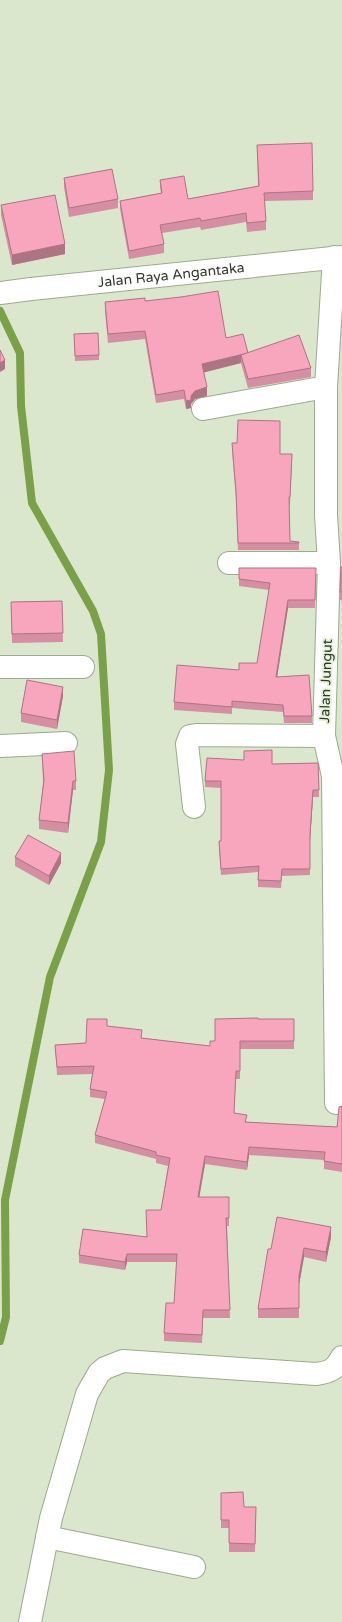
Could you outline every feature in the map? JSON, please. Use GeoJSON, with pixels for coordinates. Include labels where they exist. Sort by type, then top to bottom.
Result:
{"type":"FeatureCollection","features":[{"type":"Feature","properties":{"kind":"street","name":"Jalan Raya Angantaka"},"geometry":{"type":"LineString","coordinates":[[0,293],[338,257]]}},
{"type":"Feature","properties":{"kind":"street","name":"Jalan Jungut"},"geometry":{"type":"LineString","coordinates":[[336,1103],[337,776],[324,736],[335,641],[328,563],[326,515],[326,387],[338,257]]}},
{"type":"Feature","properties":{"kind":"street"},"geometry":{"type":"LineString","coordinates":[[203,410],[326,387]]}},
{"type":"Feature","properties":{"kind":"street"},"geometry":{"type":"LineString","coordinates":[[229,563],[328,563]]}},
{"type":"Feature","properties":{"kind":"street"},"geometry":{"type":"LineString","coordinates":[[0,667],[83,666]]}},
{"type":"Feature","properties":{"kind":"street"},"geometry":{"type":"LineString","coordinates":[[194,807],[187,744],[190,736],[324,736]]}},
{"type":"Feature","properties":{"kind":"street"},"geometry":{"type":"LineString","coordinates":[[0,746],[66,743]]}},
{"type":"Feature","properties":{"kind":"street"},"geometry":{"type":"LineString","coordinates":[[30,1622],[51,1518],[87,1394],[99,1373],[105,1368],[123,1361],[316,1374],[328,1372],[338,1365],[342,1357]]}},
{"type":"Feature","properties":{"kind":"street"},"geometry":{"type":"LineString","coordinates":[[47,1537],[194,1567]]}},
{"type":"Feature","properties":{"kind":"building"},"geometry":{"type":"Polygon","coordinates":[[[312,143],[313,191],[264,193],[266,221],[247,223],[246,213],[201,221],[200,218],[160,225],[164,244],[129,251],[120,201],[162,193],[160,180],[184,176],[188,199],[259,186],[257,145],[312,143]]]}},
{"type":"Feature","properties":{"kind":"building"},"geometry":{"type":"Polygon","coordinates":[[[112,169],[118,199],[69,208],[64,178],[112,169]]]}},
{"type":"Feature","properties":{"kind":"building"},"geometry":{"type":"Polygon","coordinates":[[[55,195],[65,244],[12,255],[1,205],[55,195]]]}},
{"type":"Feature","properties":{"kind":"building"},"geometry":{"type":"Polygon","coordinates":[[[218,291],[226,338],[243,334],[248,353],[202,364],[207,387],[195,391],[191,396],[191,400],[186,401],[184,390],[156,395],[145,331],[108,334],[105,302],[145,298],[145,301],[218,291]]]}},
{"type":"Feature","properties":{"kind":"building"},"geometry":{"type":"Polygon","coordinates":[[[98,333],[99,355],[75,356],[74,334],[98,333]]]}},
{"type":"Feature","properties":{"kind":"building"},"geometry":{"type":"Polygon","coordinates":[[[299,335],[311,368],[248,379],[241,355],[299,335]]]}},
{"type":"Feature","properties":{"kind":"building"},"geometry":{"type":"Polygon","coordinates":[[[0,350],[5,360],[0,363],[0,350]]]}},
{"type":"Feature","properties":{"kind":"building"},"geometry":{"type":"Polygon","coordinates":[[[238,420],[280,421],[280,454],[292,454],[289,497],[290,541],[299,543],[238,543],[232,443],[237,443],[238,420]]]}},
{"type":"Feature","properties":{"kind":"building"},"geometry":{"type":"Polygon","coordinates":[[[341,567],[342,592],[340,592],[341,567]]]}},
{"type":"Feature","properties":{"kind":"building"},"geometry":{"type":"Polygon","coordinates":[[[239,568],[316,568],[315,600],[288,600],[276,677],[309,675],[312,716],[284,716],[283,705],[232,701],[232,707],[174,702],[177,665],[239,670],[239,663],[257,663],[270,583],[239,579],[239,568]]]}},
{"type":"Feature","properties":{"kind":"building"},"geometry":{"type":"Polygon","coordinates":[[[62,601],[63,633],[12,634],[11,602],[62,601]]]}},
{"type":"Feature","properties":{"kind":"building"},"geometry":{"type":"Polygon","coordinates":[[[27,680],[63,687],[57,720],[21,713],[27,680]]]}},
{"type":"Feature","properties":{"kind":"building"},"geometry":{"type":"Polygon","coordinates":[[[272,750],[272,764],[318,763],[319,790],[313,790],[310,834],[310,869],[282,869],[281,881],[258,880],[259,866],[221,869],[219,841],[221,841],[221,781],[205,781],[207,758],[244,760],[244,751],[272,750]]]}},
{"type":"Feature","properties":{"kind":"building"},"geometry":{"type":"Polygon","coordinates":[[[74,751],[76,781],[73,781],[68,823],[39,820],[44,780],[42,754],[74,751]]]}},
{"type":"Feature","properties":{"kind":"building"},"geometry":{"type":"Polygon","coordinates":[[[28,835],[61,853],[49,876],[15,857],[28,835]]]}},
{"type":"Feature","properties":{"kind":"building"},"geometry":{"type":"Polygon","coordinates":[[[87,1019],[107,1019],[107,1026],[142,1030],[141,1038],[210,1046],[210,1041],[215,1041],[215,1019],[294,1019],[294,1041],[240,1041],[240,1071],[236,1071],[234,1113],[247,1115],[245,1122],[337,1127],[339,1107],[342,1106],[342,1164],[324,1161],[325,1152],[249,1147],[247,1162],[205,1156],[198,1197],[229,1197],[229,1218],[226,1218],[230,1310],[203,1310],[202,1335],[164,1333],[166,1303],[174,1303],[177,1254],[127,1254],[125,1262],[79,1255],[83,1229],[147,1237],[146,1210],[161,1210],[170,1158],[156,1155],[156,1152],[95,1135],[107,1092],[90,1089],[94,1066],[57,1067],[55,1045],[86,1043],[87,1019]]]}},
{"type":"Feature","properties":{"kind":"building"},"geometry":{"type":"Polygon","coordinates":[[[277,1217],[331,1227],[326,1252],[304,1248],[299,1276],[299,1308],[258,1309],[268,1249],[271,1249],[277,1217]]]}},
{"type":"Feature","properties":{"kind":"building"},"geometry":{"type":"Polygon","coordinates":[[[243,1492],[244,1507],[256,1507],[255,1544],[229,1543],[229,1520],[221,1520],[221,1493],[243,1492]]]}},
{"type":"Feature","properties":{"kind":"waterway"},"geometry":{"type":"LineString","coordinates":[[0,311],[20,353],[21,406],[32,503],[93,611],[101,634],[109,770],[101,842],[50,977],[5,1200],[6,1317],[0,1341]]}}]}
